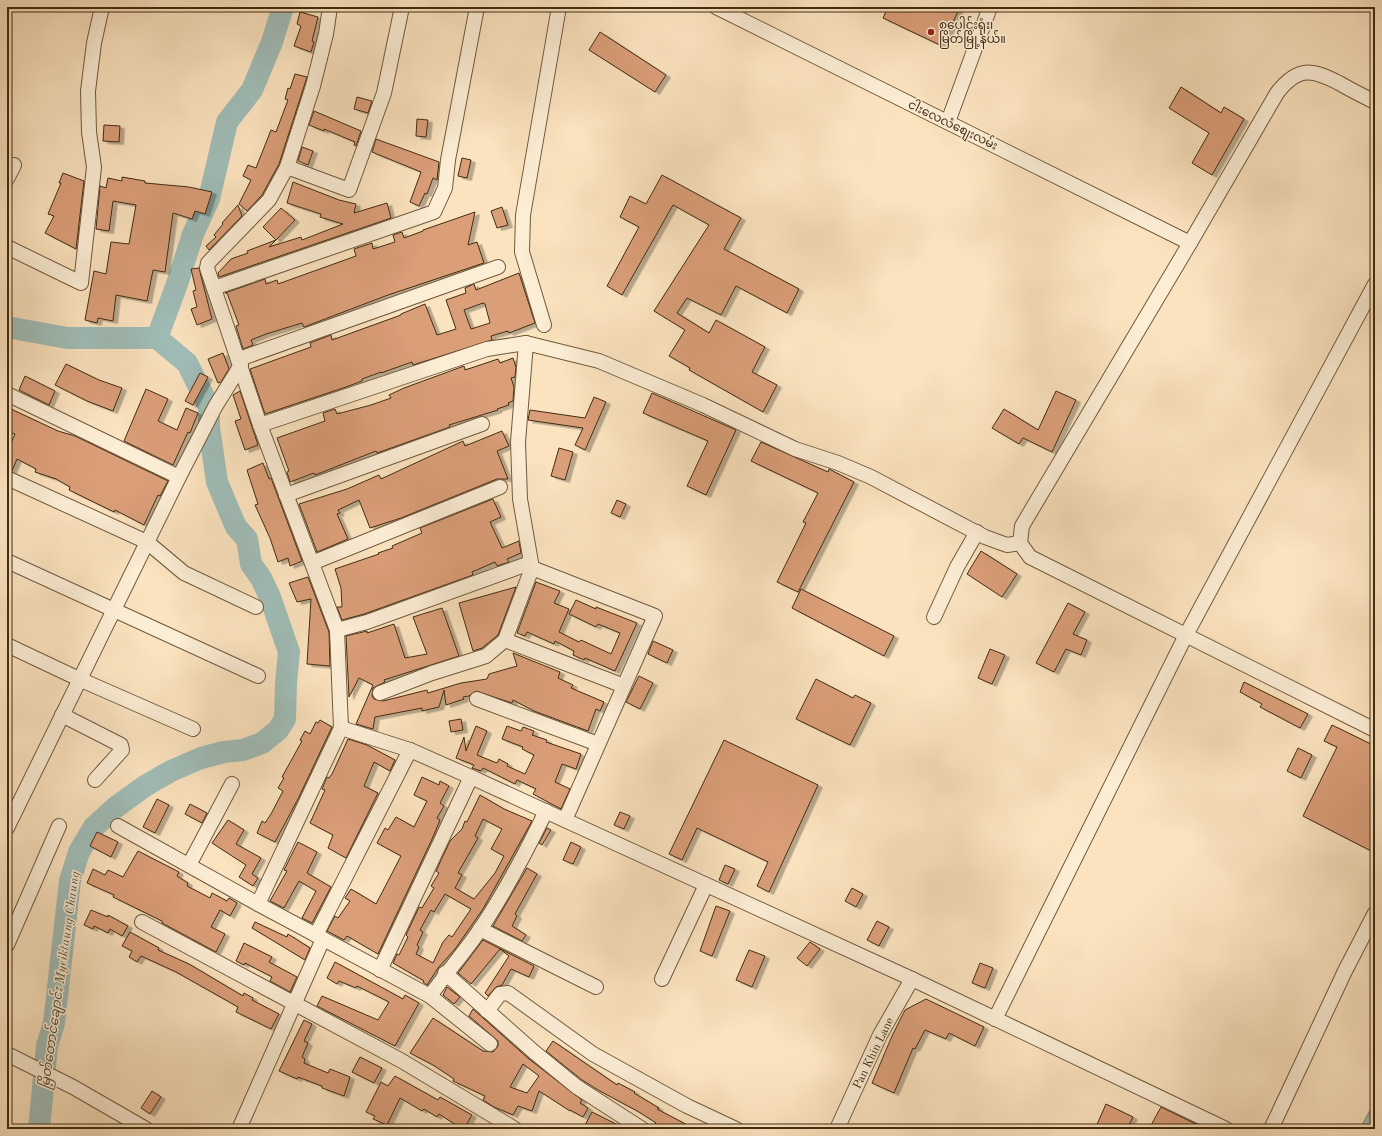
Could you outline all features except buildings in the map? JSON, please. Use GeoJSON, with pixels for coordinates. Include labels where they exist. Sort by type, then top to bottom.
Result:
{"type":"FeatureCollection","features":[{"type":"Feature","properties":{"kind":"street"},"geometry":{"type":"LineString","coordinates":[[7,247],[82,283],[94,167],[89,132],[88,91],[94,43],[102,7]]}},
{"type":"Feature","properties":{"kind":"street"},"geometry":{"type":"LineString","coordinates":[[258,904],[341,728],[337,630],[260,425],[240,362],[207,268],[208,263],[269,200],[287,167],[313,86],[326,34],[330,7]]}},
{"type":"Feature","properties":{"kind":"street"},"geometry":{"type":"LineString","coordinates":[[287,167],[348,190],[384,93],[402,7]]}},
{"type":"Feature","properties":{"kind":"street"},"geometry":{"type":"LineString","coordinates":[[214,288],[434,212],[445,188],[448,160],[477,7]]}},
{"type":"Feature","properties":{"kind":"street"},"geometry":{"type":"LineString","coordinates":[[544,325],[522,252],[523,215],[559,7]]}},
{"type":"Feature","properties":{"kind":"street","name":"ငါးလေလံစျေးလမ်း"},"geometry":{"type":"LineString","coordinates":[[716,7],[1190,243]]}},
{"type":"Feature","properties":{"kind":"street"},"geometry":{"type":"LineString","coordinates":[[948,122],[990,7]]}},
{"type":"Feature","properties":{"kind":"street"},"geometry":{"type":"LineString","coordinates":[[1375,102],[1319,73],[1306,73],[1294,77],[1284,84],[1277,93],[1022,526],[1020,543],[1030,557],[1375,730]]}},
{"type":"Feature","properties":{"kind":"street"},"geometry":{"type":"LineString","coordinates":[[7,179],[14,165]]}},
{"type":"Feature","properties":{"kind":"street"},"geometry":{"type":"LineString","coordinates":[[7,828],[179,477],[240,362],[498,267]]}},
{"type":"Feature","properties":{"kind":"street"},"geometry":{"type":"LineString","coordinates":[[995,1018],[1186,635],[1375,284]]}},
{"type":"Feature","properties":{"kind":"street"},"geometry":{"type":"LineString","coordinates":[[260,425],[487,349],[526,342],[598,361],[703,405],[795,449],[838,463],[871,477],[977,532],[1007,545],[1020,543]]}},
{"type":"Feature","properties":{"kind":"street"},"geometry":{"type":"LineString","coordinates":[[380,693],[432,673],[486,656],[504,640],[531,565],[520,499],[518,442],[526,342]]}},
{"type":"Feature","properties":{"kind":"street"},"geometry":{"type":"LineString","coordinates":[[7,394],[179,477]]}},
{"type":"Feature","properties":{"kind":"street"},"geometry":{"type":"LineString","coordinates":[[286,495],[482,424]]}},
{"type":"Feature","properties":{"kind":"street"},"geometry":{"type":"LineString","coordinates":[[7,478],[147,542],[184,573],[256,607]]}},
{"type":"Feature","properties":{"kind":"street"},"geometry":{"type":"LineString","coordinates":[[312,563],[500,486]]}},
{"type":"Feature","properties":{"kind":"street"},"geometry":{"type":"LineString","coordinates":[[934,617],[963,556],[977,532]]}},
{"type":"Feature","properties":{"kind":"street"},"geometry":{"type":"LineString","coordinates":[[7,561],[258,676]]}},
{"type":"Feature","properties":{"kind":"street"},"geometry":{"type":"LineString","coordinates":[[337,630],[367,622],[531,565],[654,616],[565,820]]}},
{"type":"Feature","properties":{"kind":"street"},"geometry":{"type":"LineString","coordinates":[[504,640],[624,686]]}},
{"type":"Feature","properties":{"kind":"street"},"geometry":{"type":"LineString","coordinates":[[7,645],[79,680],[193,729]]}},
{"type":"Feature","properties":{"kind":"street"},"geometry":{"type":"LineString","coordinates":[[478,699],[598,744]]}},
{"type":"Feature","properties":{"kind":"street"},"geometry":{"type":"LineString","coordinates":[[62,715],[121,745],[122,750],[95,780]]}},
{"type":"Feature","properties":{"kind":"street"},"geometry":{"type":"LineString","coordinates":[[341,728],[410,750],[471,777],[912,979],[1226,1129]]}},
{"type":"Feature","properties":{"kind":"street"},"geometry":{"type":"LineString","coordinates":[[239,1129],[294,1004],[319,937],[410,750]]}},
{"type":"Feature","properties":{"kind":"street"},"geometry":{"type":"LineString","coordinates":[[380,970],[471,777]]}},
{"type":"Feature","properties":{"kind":"street"},"geometry":{"type":"LineString","coordinates":[[190,866],[232,784]]}},
{"type":"Feature","properties":{"kind":"street"},"geometry":{"type":"LineString","coordinates":[[430,996],[445,973],[480,930],[519,867],[546,811]]}},
{"type":"Feature","properties":{"kind":"street"},"geometry":{"type":"LineString","coordinates":[[8,941],[59,826]]}},
{"type":"Feature","properties":{"kind":"street"},"geometry":{"type":"LineString","coordinates":[[118,826],[258,904],[430,996],[490,1044]]}},
{"type":"Feature","properties":{"kind":"street"},"geometry":{"type":"LineString","coordinates":[[662,979],[706,885]]}},
{"type":"Feature","properties":{"kind":"street"},"geometry":{"type":"LineString","coordinates":[[1271,1129],[1345,971],[1375,913]]}},
{"type":"Feature","properties":{"kind":"street"},"geometry":{"type":"LineString","coordinates":[[142,922],[402,1061],[515,1129]]}},
{"type":"Feature","properties":{"kind":"street"},"geometry":{"type":"LineString","coordinates":[[480,930],[596,987]]}},
{"type":"Feature","properties":{"kind":"street"},"geometry":{"type":"LineString","coordinates":[[445,973],[534,1052],[577,1087],[642,1129]]}},
{"type":"Feature","properties":{"kind":"street","name":"Pan Khin Lane"},"geometry":{"type":"LineString","coordinates":[[837,1129],[880,1035],[912,979]]}},
{"type":"Feature","properties":{"kind":"street"},"geometry":{"type":"LineString","coordinates":[[487,1010],[500,994],[508,993],[593,1054],[686,1106],[736,1129]]}},
{"type":"Feature","properties":{"kind":"street"},"geometry":{"type":"LineString","coordinates":[[7,1054],[73,1087],[146,1129]]}},
{"type":"Feature","properties":{"kind":"water"},"geometry":{"type":"Polygon","coordinates":[[[1375,1101],[1375,1129],[1360,1129],[1375,1101]]]}},
{"type":"Feature","properties":{"kind":"waterway","name":"မြိတ်တောင်ချောင်း Myeiktaung Chaung"},"geometry":{"type":"LineString","coordinates":[[39,1129],[47,1046],[54,1023],[70,881],[79,852],[94,827],[116,807],[145,786],[171,771],[201,758],[224,752],[243,750],[262,743],[278,730],[285,719],[289,652],[270,597],[261,578],[251,564],[247,539],[236,527],[217,482],[209,427],[209,407],[187,363],[157,338],[177,284],[193,234],[209,199],[227,122],[252,90],[272,42],[283,7]]}},
{"type":"Feature","properties":{"kind":"waterway"},"geometry":{"type":"LineString","coordinates":[[7,327],[67,338],[157,338]]}},
{"type":"Feature","properties":{"kind":"place","name":"စုပေါင်းရုံး၊ မြိတ်မြို့နယ်။"},"geometry":{"type":"Point","coordinates":[931,32]}}]}
